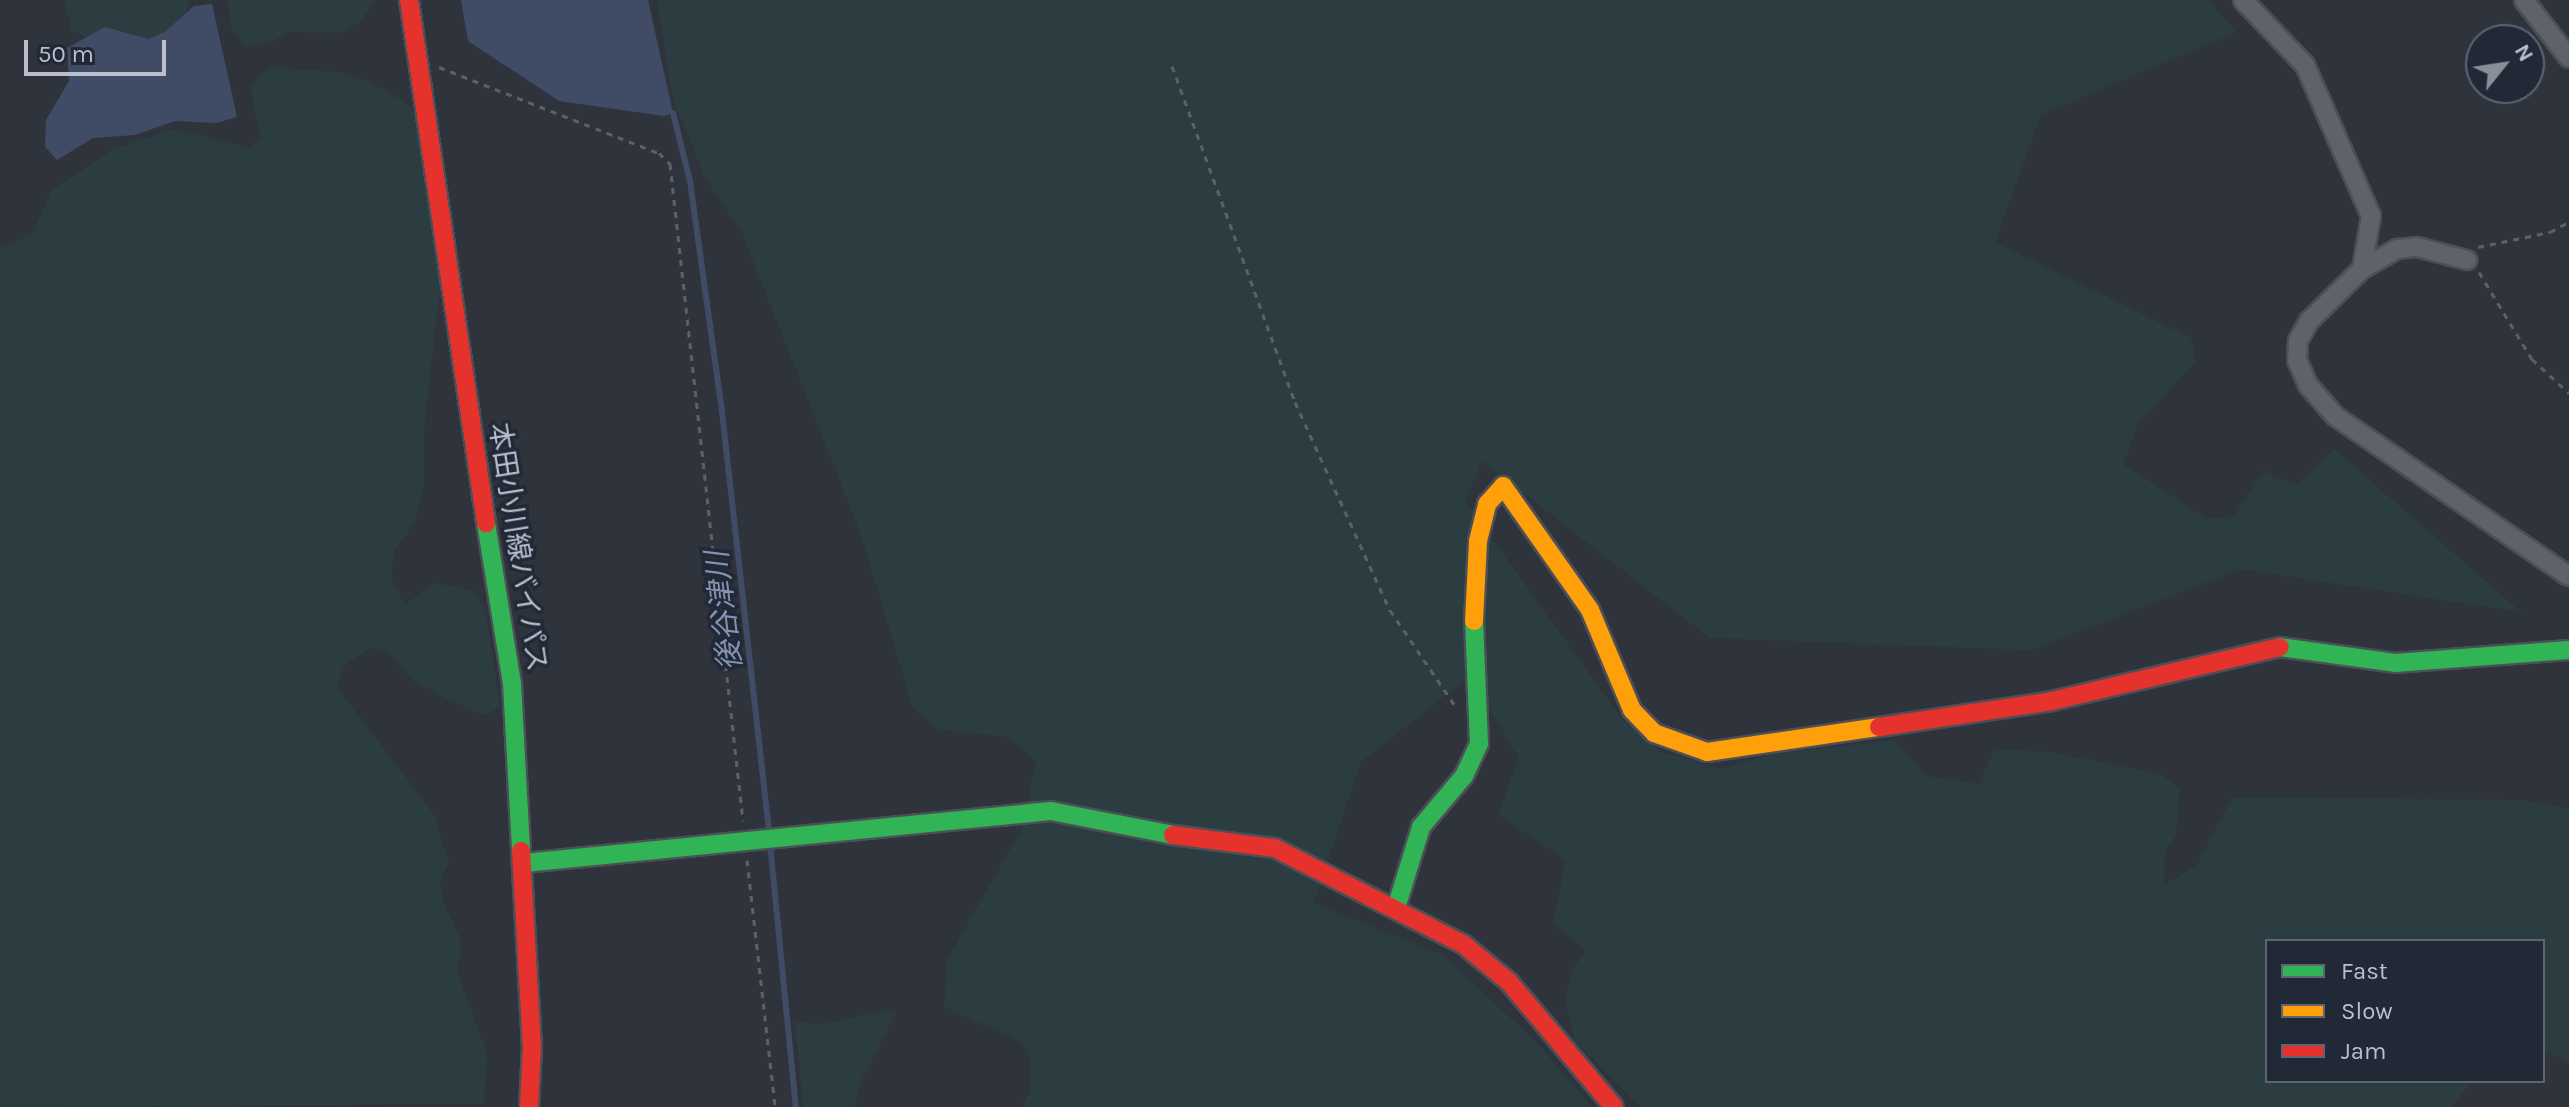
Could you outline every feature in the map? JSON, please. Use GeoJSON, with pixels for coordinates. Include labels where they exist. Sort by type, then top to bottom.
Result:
{"type":"FeatureCollection","features":[{"type":"Feature","properties":{"kind":"street","name":"本田小川線バイパス"},"geometry":{"type":"LineString","coordinates":[[409,0],[509,657],[524,863],[532,1046],[529,1107]]}},
{"type":"Feature","properties":{"kind":"street"},"geometry":{"type":"LineString","coordinates":[[2243,0],[2305,65],[2365,192],[2371,216],[2362,269]]}},
{"type":"Feature","properties":{"kind":"street"},"geometry":{"type":"LineString","coordinates":[[2524,0],[2569,58]]}},
{"type":"Feature","properties":{"kind":"street"},"geometry":{"type":"LineString","coordinates":[[2467,260],[2417,247],[2397,249],[2362,269],[2309,321],[2298,341],[2297,360],[2308,385],[2335,416],[2569,576]]}},
{"type":"Feature","properties":{"kind":"street"},"geometry":{"type":"LineString","coordinates":[[1396,908],[1421,827],[1464,776],[1479,744],[1472,651],[1478,541],[1487,504],[1503,486],[1590,610],[1632,710],[1654,733],[1707,752],[1728,753],[1779,738],[1856,726],[2001,710],[2269,645],[2395,663],[2569,650]]}},
{"type":"Feature","properties":{"kind":"street"},"geometry":{"type":"LineString","coordinates":[[524,863],[744,838],[1051,811],[1153,832],[1275,848],[1463,944],[1509,982],[1614,1107]]}},
{"type":"Feature","properties":{"kind":"path"},"geometry":{"type":"LineString","coordinates":[[416,57],[659,153],[670,164],[712,505],[744,838],[775,1107]]}},
{"type":"Feature","properties":{"kind":"path"},"geometry":{"type":"LineString","coordinates":[[1172,66],[1295,402],[1390,610],[1457,709]]}},
{"type":"Feature","properties":{"kind":"path"},"geometry":{"type":"LineString","coordinates":[[2569,222],[2527,239],[2493,240],[2467,260],[2475,265],[2532,359],[2569,393]]}},
{"type":"Feature","properties":{"kind":"shaded area"},"geometry":{"type":"Polygon","coordinates":[[[64,0],[189,2],[184,22],[155,46],[89,40],[71,29],[64,0]]]}},
{"type":"Feature","properties":{"kind":"shaded area"},"geometry":{"type":"Polygon","coordinates":[[[227,0],[375,0],[361,21],[341,33],[290,32],[265,44],[244,46],[231,28],[227,0]]]}},
{"type":"Feature","properties":{"kind":"shaded area"},"geometry":{"type":"Polygon","coordinates":[[[657,0],[2208,0],[2236,32],[2041,115],[1995,242],[2191,338],[2196,361],[2138,424],[2123,464],[2207,519],[2234,516],[2264,471],[2296,486],[2334,449],[2521,612],[2241,569],[2031,650],[1710,638],[1482,461],[1465,501],[1622,719],[1661,752],[1722,769],[1767,755],[1894,740],[1927,776],[1979,784],[1995,749],[2050,752],[2161,774],[2180,789],[2176,834],[2165,853],[2164,885],[2196,866],[2233,797],[2520,800],[2569,808],[2569,1062],[2545,1050],[2545,939],[2265,939],[2265,1083],[2470,1083],[2452,1107],[1640,1107],[1575,1041],[1565,1000],[1573,970],[1586,950],[1553,924],[1566,860],[1498,815],[1519,758],[1470,676],[1361,762],[1314,903],[1443,955],[1538,1044],[1592,1107],[1022,1107],[1030,1090],[1029,1051],[1015,1039],[944,1007],[947,960],[1022,829],[1036,762],[1009,737],[939,730],[913,708],[859,529],[742,233],[706,180],[672,96],[657,0]]]}},
{"type":"Feature","properties":{"kind":"shaded area"},"geometry":{"type":"Polygon","coordinates":[[[269,67],[338,72],[362,79],[404,101],[435,135],[440,289],[424,428],[424,482],[415,523],[394,551],[391,580],[405,605],[433,583],[473,590],[486,613],[500,707],[483,715],[449,700],[414,680],[388,652],[372,647],[345,664],[336,686],[434,815],[449,863],[440,880],[444,904],[461,940],[458,974],[487,1053],[484,1104],[0,1107],[0,248],[32,234],[52,190],[114,149],[173,129],[250,148],[261,139],[250,87],[269,67]]]}},
{"type":"Feature","properties":{"kind":"shaded area"},"geometry":{"type":"Polygon","coordinates":[[[886,1011],[896,1012],[858,1087],[855,1107],[803,1107],[795,1022],[823,1024],[886,1011]]]}},
{"type":"Feature","properties":{"kind":"water"},"geometry":{"type":"Polygon","coordinates":[[[461,0],[648,0],[673,113],[664,116],[559,101],[468,41],[461,0]]]}},
{"type":"Feature","properties":{"kind":"water"},"geometry":{"type":"Polygon","coordinates":[[[212,4],[237,117],[216,123],[175,121],[135,135],[93,138],[57,160],[45,147],[46,120],[69,81],[67,48],[105,27],[148,39],[165,32],[194,6],[212,4]]]}},
{"type":"Feature","properties":{"kind":"waterway","name":"後谷津川"},"geometry":{"type":"LineString","coordinates":[[673,113],[690,181],[721,403],[769,833]]}},
{"type":"Feature","properties":{"kind":"waterway","name":"後谷津川"},"geometry":{"type":"LineString","coordinates":[[770,844],[796,1107]]}},
{"type":"Feature","properties":{"kind":"traffic: fast"},"geometry":{"type":"LineString","coordinates":[[486,523],[512,683],[521,851]]}},
{"type":"Feature","properties":{"kind":"traffic: fast"},"geometry":{"type":"LineString","coordinates":[[1396,908],[1421,827],[1464,776],[1479,744],[1474,621]]}},
{"type":"Feature","properties":{"kind":"traffic: fast"},"geometry":{"type":"LineString","coordinates":[[2280,647],[2395,663],[2569,650]]}},
{"type":"Feature","properties":{"kind":"traffic: fast"},"geometry":{"type":"LineString","coordinates":[[524,863],[1051,811],[1173,835]]}},
{"type":"Feature","properties":{"kind":"traffic: slow"},"geometry":{"type":"LineString","coordinates":[[1474,621],[1478,541],[1487,504],[1503,486],[1590,610],[1632,710],[1654,733],[1707,752],[1879,727]]}},
{"type":"Feature","properties":{"kind":"traffic: jam"},"geometry":{"type":"LineString","coordinates":[[409,0],[486,523]]}},
{"type":"Feature","properties":{"kind":"traffic: jam"},"geometry":{"type":"LineString","coordinates":[[1879,727],[2052,701],[2280,647]]}},
{"type":"Feature","properties":{"kind":"traffic: jam"},"geometry":{"type":"LineString","coordinates":[[1173,835],[1275,848],[1463,944],[1509,982],[1614,1107]]}},
{"type":"Feature","properties":{"kind":"traffic: jam"},"geometry":{"type":"LineString","coordinates":[[521,851],[532,1046],[529,1107]]}}]}
